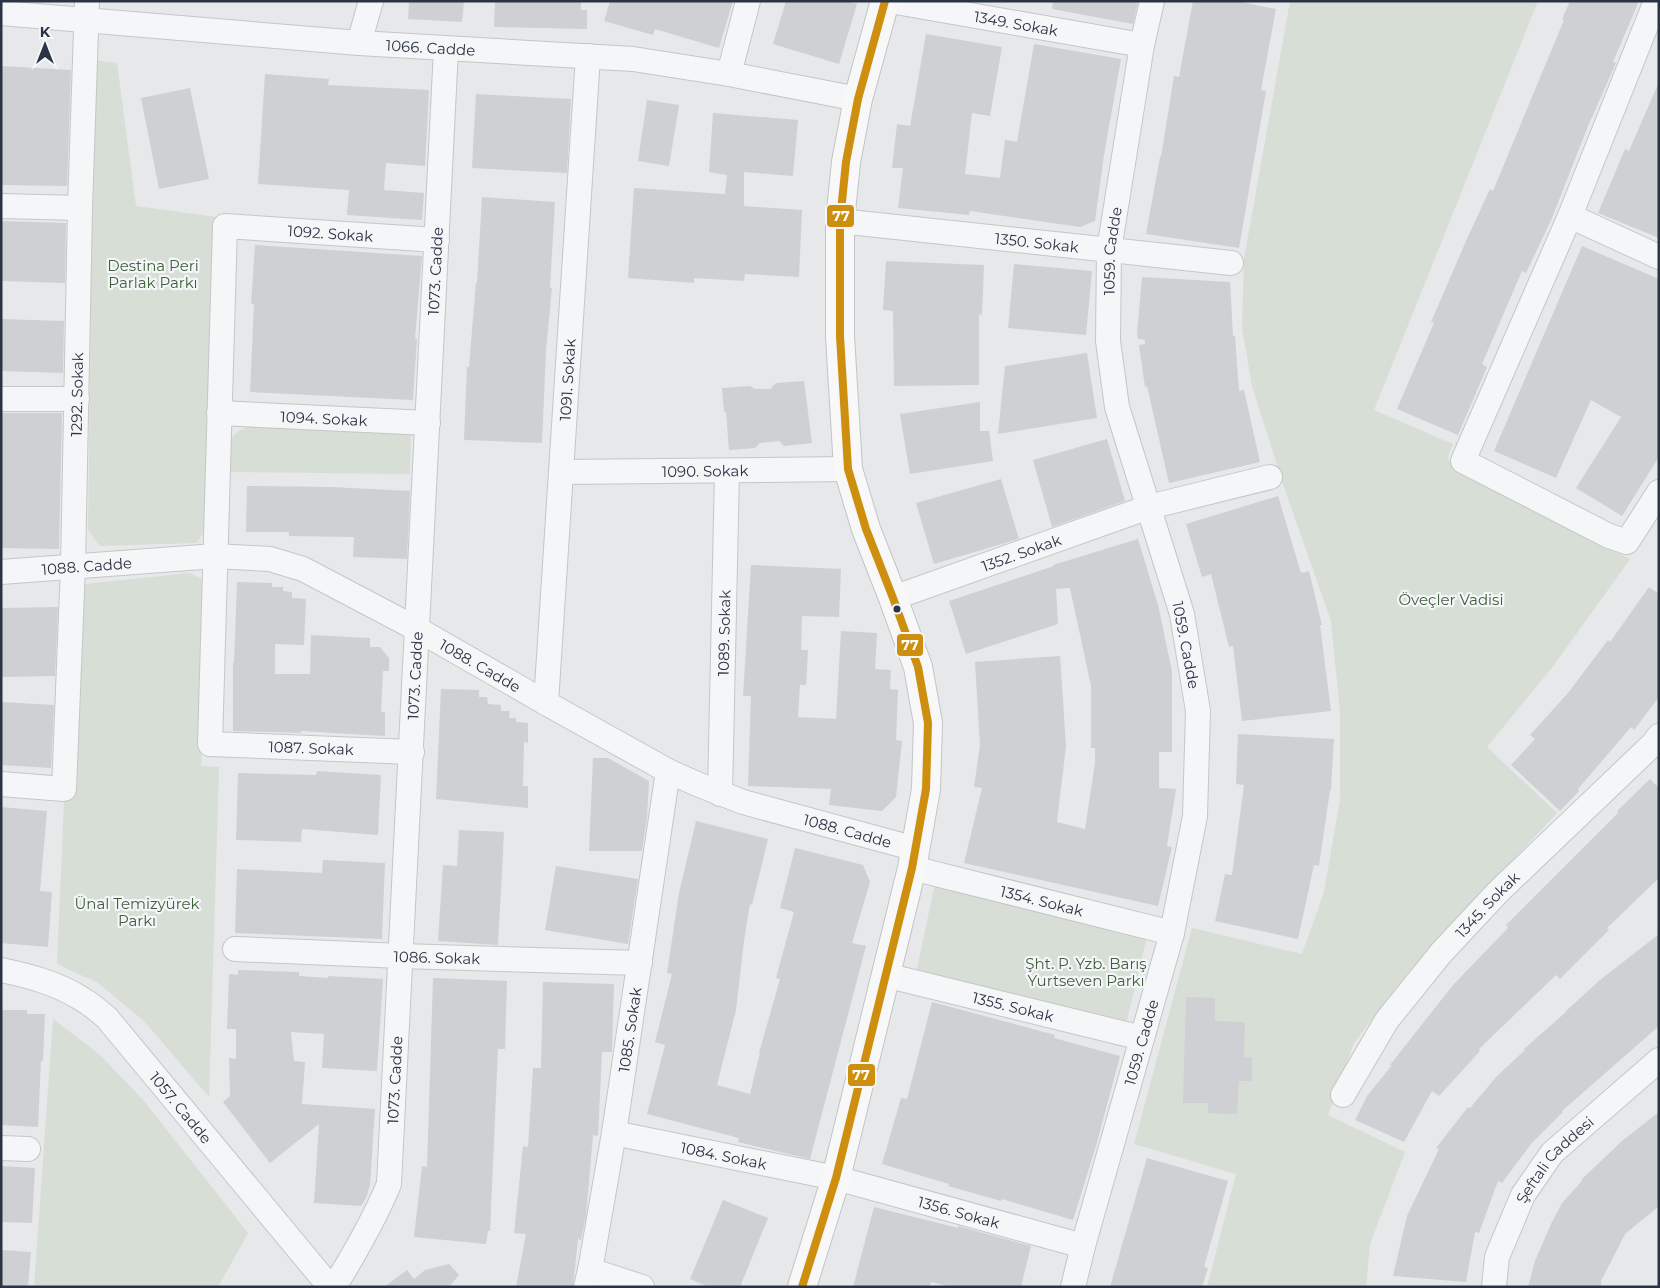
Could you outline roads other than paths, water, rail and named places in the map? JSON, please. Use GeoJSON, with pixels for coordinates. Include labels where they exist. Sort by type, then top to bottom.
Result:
{"type":"FeatureCollection","features":[{"type":"Feature","properties":{"kind":"main road"},"geometry":{"type":"LineString","coordinates":[[802,1287],[836,1178],[914,858],[926,789],[928,723],[918,667],[866,529],[848,469],[840,336],[840,221],[846,162],[858,99],[885,1]]}},
{"type":"Feature","properties":{"kind":"street"},"geometry":{"type":"LineString","coordinates":[[359,43],[371,1]]}},
{"type":"Feature","properties":{"kind":"street"},"geometry":{"type":"LineString","coordinates":[[729,74],[748,1]]}},
{"type":"Feature","properties":{"kind":"street","name":"1349. Sokak"},"geometry":{"type":"LineString","coordinates":[[890,1],[1142,45]]}},
{"type":"Feature","properties":{"kind":"street","name":"1059. Cadde"},"geometry":{"type":"LineString","coordinates":[[1073,1287],[1172,933],[1195,816],[1198,711],[1182,614],[1117,406],[1108,341],[1109,250],[1142,45],[1152,1]]}},
{"type":"Feature","properties":{"kind":"street"},"geometry":{"type":"LineString","coordinates":[[1656,1],[1570,216],[1464,461],[1609,536],[1626,542],[1659,492]]}},
{"type":"Feature","properties":{"kind":"street","name":"1066. Cadde"},"geometry":{"type":"LineString","coordinates":[[1,13],[86,11],[359,43],[446,50],[632,59],[729,74],[858,99]]}},
{"type":"Feature","properties":{"kind":"street","name":"1292. Sokak"},"geometry":{"type":"LineString","coordinates":[[1,784],[64,789],[73,567],[86,11]]}},
{"type":"Feature","properties":{"kind":"street","name":"1073. Cadde"},"geometry":{"type":"LineString","coordinates":[[334,1287],[365,1236],[389,1184],[446,50]]}},
{"type":"Feature","properties":{"kind":"street","name":"1091. Sokak"},"geometry":{"type":"LineString","coordinates":[[546,703],[588,56]]}},
{"type":"Feature","properties":{"kind":"street"},"geometry":{"type":"LineString","coordinates":[[1,206],[80,208]]}},
{"type":"Feature","properties":{"kind":"street"},"geometry":{"type":"LineString","coordinates":[[1570,216],[1659,257]]}},
{"type":"Feature","properties":{"kind":"street","name":"1350. Sokak"},"geometry":{"type":"LineString","coordinates":[[840,221],[1231,263]]}},
{"type":"Feature","properties":{"kind":"street","name":"1092. Sokak"},"geometry":{"type":"LineString","coordinates":[[219,412],[225,226],[437,240]]}},
{"type":"Feature","properties":{"kind":"street"},"geometry":{"type":"LineString","coordinates":[[1,399],[76,399]]}},
{"type":"Feature","properties":{"kind":"street"},"geometry":{"type":"LineString","coordinates":[[215,556],[219,412]]}},
{"type":"Feature","properties":{"kind":"street","name":"1094. Sokak"},"geometry":{"type":"LineString","coordinates":[[219,412],[428,423]]}},
{"type":"Feature","properties":{"kind":"street","name":"1090. Sokak"},"geometry":{"type":"LineString","coordinates":[[561,472],[848,469]]}},
{"type":"Feature","properties":{"kind":"street","name":"1089. Sokak"},"geometry":{"type":"LineString","coordinates":[[720,794],[727,471]]}},
{"type":"Feature","properties":{"kind":"street","name":"1352. Sokak"},"geometry":{"type":"LineString","coordinates":[[893,598],[1149,507],[1270,477]]}},
{"type":"Feature","properties":{"kind":"street","name":"1088. Cadde"},"geometry":{"type":"LineString","coordinates":[[1,572],[215,556],[270,558],[302,569],[418,629],[546,703],[668,770],[720,794],[914,858]]}},
{"type":"Feature","properties":{"kind":"street","name":"1087. Sokak"},"geometry":{"type":"LineString","coordinates":[[215,556],[210,744],[412,752]]}},
{"type":"Feature","properties":{"kind":"street","name":"1345. Sokak"},"geometry":{"type":"LineString","coordinates":[[1343,1095],[1387,1020],[1441,953],[1498,892],[1657,742]]}},
{"type":"Feature","properties":{"kind":"street","name":"1085. Sokak"},"geometry":{"type":"LineString","coordinates":[[588,1278],[614,1133],[668,770]]}},
{"type":"Feature","properties":{"kind":"street","name":"1354. Sokak"},"geometry":{"type":"LineString","coordinates":[[914,858],[1172,933]]}},
{"type":"Feature","properties":{"kind":"street","name":"1086. Sokak"},"geometry":{"type":"LineString","coordinates":[[234,949],[640,963]]}},
{"type":"Feature","properties":{"kind":"street","name":"1057. Cadde"},"geometry":{"type":"LineString","coordinates":[[1,970],[56,985],[82,999],[107,1018],[330,1287]]}},
{"type":"Feature","properties":{"kind":"street","name":"1355. Sokak"},"geometry":{"type":"LineString","coordinates":[[885,975],[1142,1038]]}},
{"type":"Feature","properties":{"kind":"street","name":"Şeftali Caddesi"},"geometry":{"type":"LineString","coordinates":[[1494,1287],[1497,1257],[1523,1196],[1552,1153],[1659,1060]]}},
{"type":"Feature","properties":{"kind":"street","name":"1084. Sokak"},"geometry":{"type":"LineString","coordinates":[[614,1133],[836,1178]]}},
{"type":"Feature","properties":{"kind":"street"},"geometry":{"type":"LineString","coordinates":[[1,1148],[28,1149]]}},
{"type":"Feature","properties":{"kind":"street","name":"1356. Sokak"},"geometry":{"type":"LineString","coordinates":[[836,1178],[1083,1246]]}},
{"type":"Feature","properties":{"kind":"street"},"geometry":{"type":"LineString","coordinates":[[588,1278],[642,1287]]}},
{"type":"Feature","properties":{"kind":"park label","name":"Destina Peri Parlak Parkı"},"geometry":{"type":"Point","coordinates":[153,274]}},
{"type":"Feature","properties":{"kind":"park label","name":"Öveçler Vadisi"},"geometry":{"type":"Point","coordinates":[1451,599]}},
{"type":"Feature","properties":{"kind":"park label","name":"Ünal Temizyürek Parkı"},"geometry":{"type":"Point","coordinates":[137,912]}},
{"type":"Feature","properties":{"kind":"park label","name":"Şht. P. Yzb. Barış Yurtseven Parkı"},"geometry":{"type":"Point","coordinates":[1086,972]}}]}
